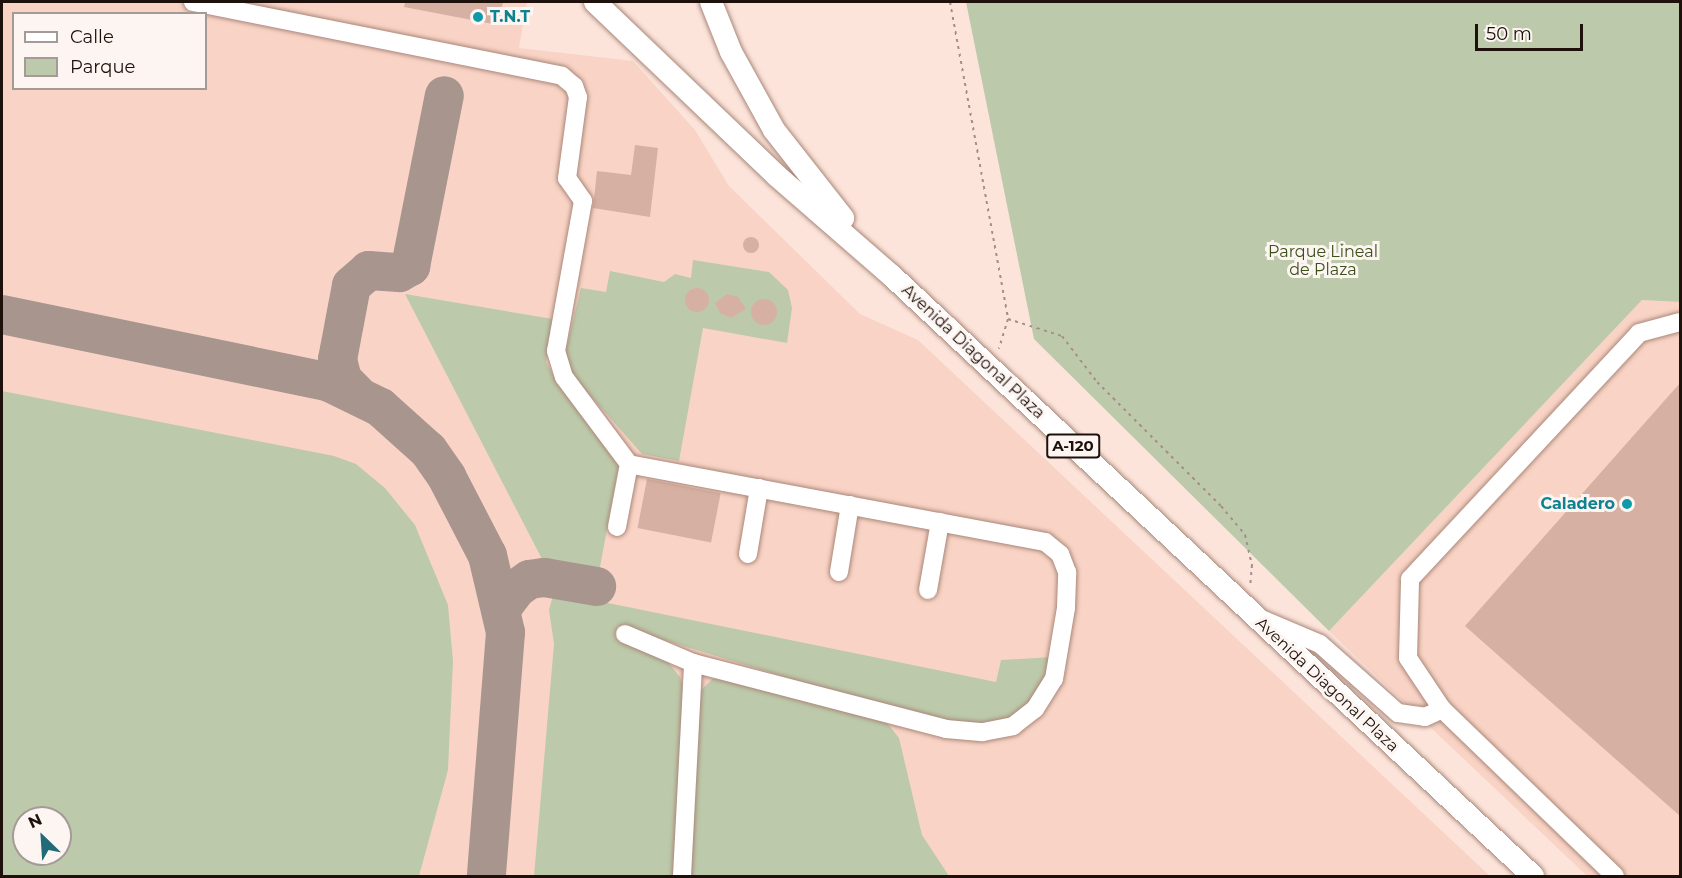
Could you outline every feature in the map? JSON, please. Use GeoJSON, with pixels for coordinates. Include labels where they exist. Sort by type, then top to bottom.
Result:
{"type":"FeatureCollection","features":[{"type":"Feature","properties":{"kind":"main road","name":"Avenida Diagonal Plaza"},"geometry":{"type":"LineString","coordinates":[[595,2],[777,176],[892,276],[1245,609],[1533,876]]}},
{"type":"Feature","properties":{"kind":"main road","name":"A-120"},"geometry":{"type":"LineString","coordinates":[[711,2],[731,52],[774,130],[892,276]]}},
{"type":"Feature","properties":{"kind":"lane"},"geometry":{"type":"LineString","coordinates":[[193,2],[562,76],[574,86],[578,97],[567,178],[583,201],[560,326],[558,364],[628,464],[1045,542],[1060,554],[1067,572],[1066,608],[1054,679],[1035,709],[1013,726],[983,732],[946,729],[693,663],[625,634]]}},
{"type":"Feature","properties":{"kind":"lane"},"geometry":{"type":"LineString","coordinates":[[1615,876],[1442,709],[1408,658],[1410,579],[1639,333],[1680,322]]}},
{"type":"Feature","properties":{"kind":"lane"},"geometry":{"type":"LineString","coordinates":[[617,527],[628,464]]}},
{"type":"Feature","properties":{"kind":"lane"},"geometry":{"type":"LineString","coordinates":[[748,554],[759,488]]}},
{"type":"Feature","properties":{"kind":"lane"},"geometry":{"type":"LineString","coordinates":[[839,572],[850,505]]}},
{"type":"Feature","properties":{"kind":"lane"},"geometry":{"type":"LineString","coordinates":[[928,590],[940,522]]}},
{"type":"Feature","properties":{"kind":"lane"},"geometry":{"type":"LineString","coordinates":[[1245,609],[1320,644],[1398,713],[1425,717],[1442,709]]}},
{"type":"Feature","properties":{"kind":"lane"},"geometry":{"type":"LineString","coordinates":[[682,876],[693,663]]}},
{"type":"Feature","properties":{"kind":"path"},"geometry":{"type":"LineString","coordinates":[[950,2],[1008,319],[992,369]]}},
{"type":"Feature","properties":{"kind":"path"},"geometry":{"type":"LineString","coordinates":[[1008,319],[1062,336],[1097,382],[1239,528],[1252,565],[1245,609]]}},
{"type":"Feature","properties":{"kind":"shaded area"},"geometry":{"type":"Polygon","coordinates":[[[2,2],[527,2],[519,48],[633,61],[695,130],[729,186],[860,314],[918,340],[1490,876],[2,876],[2,2]]]}},
{"type":"Feature","properties":{"kind":"shaded area"},"geometry":{"type":"Polygon","coordinates":[[[1642,300],[1680,302],[1680,876],[1587,876],[1329,631],[1642,300]]]}},
{"type":"Feature","properties":{"kind":"green space","name":"Parque Lineal de Plaza"},"geometry":{"type":"Polygon","coordinates":[[[966,2],[1680,2],[1680,302],[1642,300],[1329,631],[1034,339],[966,2]]]}},
{"type":"Feature","properties":{"kind":"green space"},"geometry":{"type":"Polygon","coordinates":[[[693,260],[769,272],[788,290],[792,308],[787,343],[703,328],[679,461],[642,454],[573,376],[564,357],[581,288],[606,292],[610,271],[664,282],[675,274],[691,278],[693,260]]]}},
{"type":"Feature","properties":{"kind":"green space"},"geometry":{"type":"Polygon","coordinates":[[[405,294],[553,319],[546,362],[555,379],[614,450],[619,465],[600,567],[593,571],[543,561],[405,294]]]}},
{"type":"Feature","properties":{"kind":"green space"},"geometry":{"type":"Polygon","coordinates":[[[2,391],[334,456],[356,464],[385,488],[415,525],[448,605],[453,661],[448,770],[419,876],[2,876],[2,391]]]}},
{"type":"Feature","properties":{"kind":"green space"},"geometry":{"type":"Polygon","coordinates":[[[554,592],[996,682],[1001,660],[1053,657],[1044,687],[1029,707],[1014,717],[989,724],[960,726],[851,697],[618,626],[616,638],[662,655],[680,677],[687,698],[674,876],[534,876],[554,644],[549,610],[554,592]]]}},
{"type":"Feature","properties":{"kind":"green space"},"geometry":{"type":"Polygon","coordinates":[[[715,677],[884,719],[899,738],[922,835],[949,876],[691,876],[701,690],[715,677]]]}},
{"type":"Feature","properties":{"kind":"building","name":"T.N.T"},"geometry":{"type":"Polygon","coordinates":[[[405,2],[503,2],[498,25],[404,7],[405,2]]]}},
{"type":"Feature","properties":{"kind":"building"},"geometry":{"type":"Polygon","coordinates":[[[635,145],[658,148],[650,217],[593,208],[597,171],[631,175],[635,145]]]}},
{"type":"Feature","properties":{"kind":"building"},"geometry":{"type":"Polygon","coordinates":[[[751,237],[759,245],[751,253],[743,245],[751,237]]]}},
{"type":"Feature","properties":{"kind":"building"},"geometry":{"type":"Polygon","coordinates":[[[697,288],[705,292],[709,300],[705,308],[697,312],[689,308],[685,300],[689,292],[697,288]]]}},
{"type":"Feature","properties":{"kind":"building"},"geometry":{"type":"Polygon","coordinates":[[[727,294],[738,297],[746,309],[731,318],[720,313],[715,303],[727,294]]]}},
{"type":"Feature","properties":{"kind":"building"},"geometry":{"type":"Polygon","coordinates":[[[764,299],[773,303],[777,312],[773,321],[764,325],[755,321],[751,312],[755,303],[764,299]]]}},
{"type":"Feature","properties":{"kind":"building","name":"Caladero"},"geometry":{"type":"Polygon","coordinates":[[[1680,383],[1680,816],[1465,626],[1680,383]]]}},
{"type":"Feature","properties":{"kind":"building"},"geometry":{"type":"Polygon","coordinates":[[[647,479],[721,493],[711,542],[637,528],[647,479]]]}},
{"type":"Feature","properties":{"kind":"taxiway"},"geometry":{"type":"LineString","coordinates":[[356,393],[342,379],[337,359],[351,285],[368,270],[399,272],[410,266],[444,95]]}},
{"type":"Feature","properties":{"kind":"taxiway"},"geometry":{"type":"LineString","coordinates":[[2,314],[329,382],[380,407],[428,450],[446,476],[487,555],[505,632],[486,876]]}},
{"type":"Feature","properties":{"kind":"taxiway"},"geometry":{"type":"LineString","coordinates":[[501,608],[516,588],[529,579],[544,577],[596,586]]}},
{"type":"Feature","properties":{"kind":"place","name":"T.N.T"},"geometry":{"type":"Point","coordinates":[478,17]}},
{"type":"Feature","properties":{"kind":"place","name":"Caladero"},"geometry":{"type":"Point","coordinates":[1627,504]}}]}
